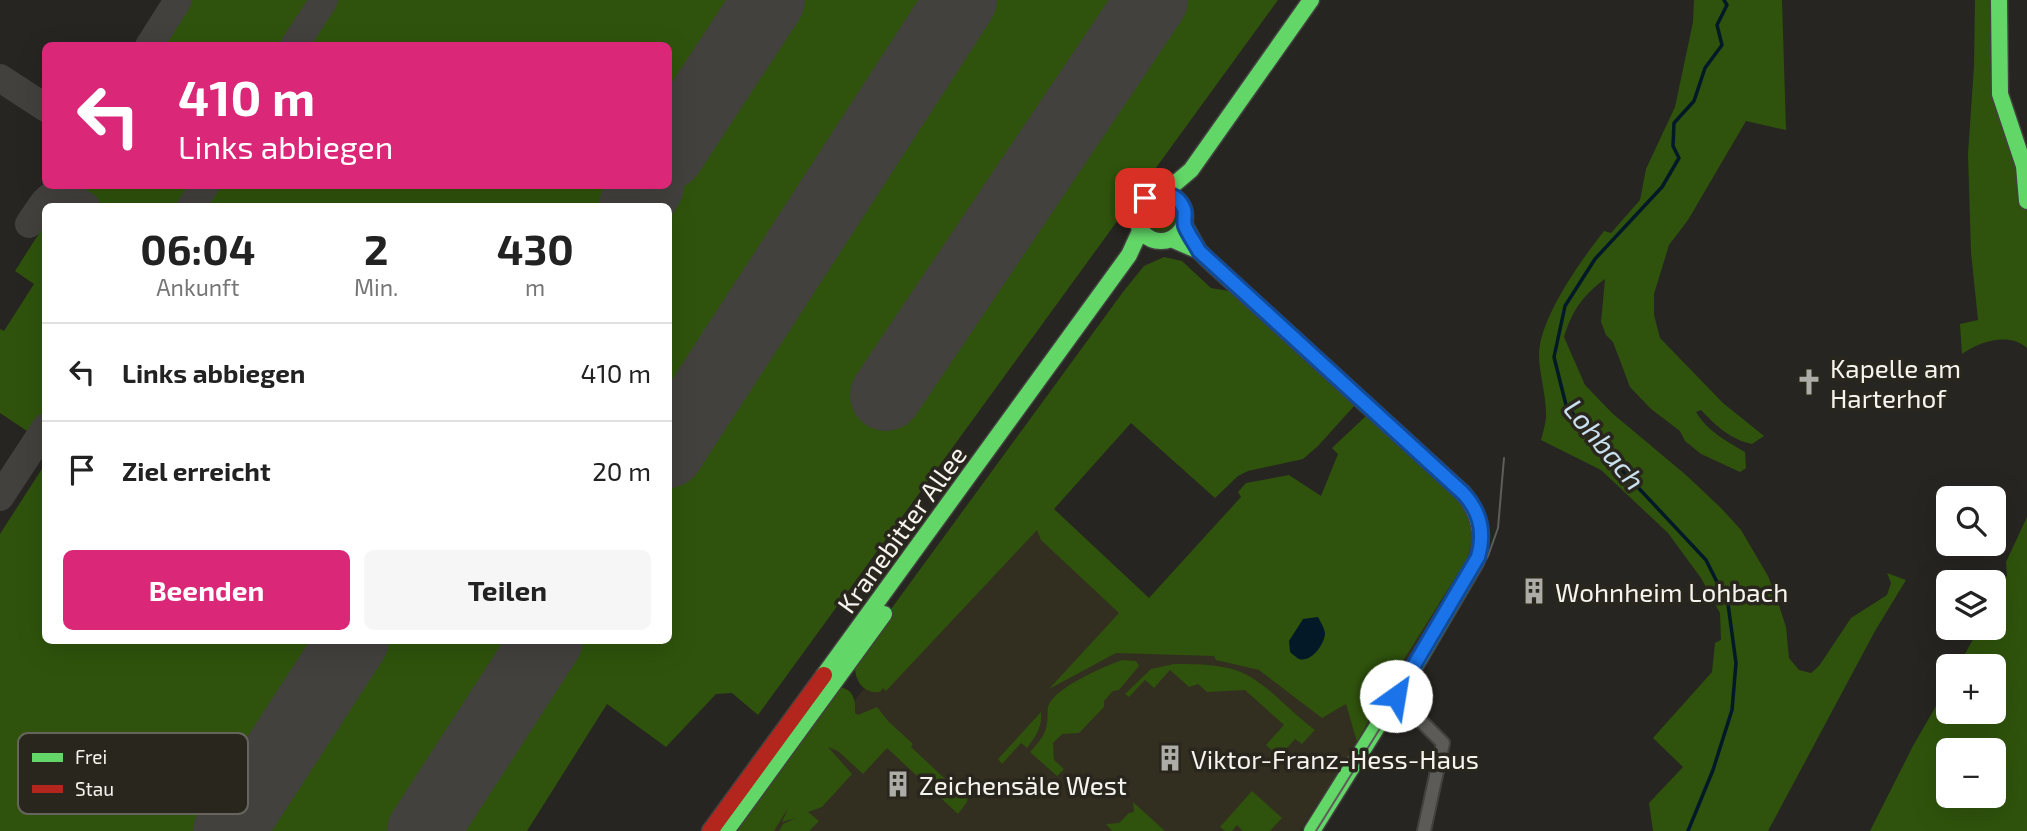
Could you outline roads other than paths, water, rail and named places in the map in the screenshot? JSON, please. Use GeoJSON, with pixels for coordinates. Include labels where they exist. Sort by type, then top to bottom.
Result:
{"type":"FeatureCollection","features":[{"type":"Feature","properties":{"kind":"street"},"geometry":{"type":"LineString","coordinates":[[1199,251],[1171,239],[1147,236],[1137,222],[1139,206],[1150,196],[1164,193],[1191,170],[1311,0]]}},
{"type":"Feature","properties":{"kind":"street"},"geometry":{"type":"LineString","coordinates":[[1999,0],[2000,94],[2026,163],[2027,201]]}},
{"type":"Feature","properties":{"kind":"street"},"geometry":{"type":"LineString","coordinates":[[1181,204],[1191,170]]}},
{"type":"Feature","properties":{"kind":"street"},"geometry":{"type":"LineString","coordinates":[[1164,193],[1181,204],[1185,217],[1177,236],[1171,239]]}},
{"type":"Feature","properties":{"kind":"street"},"geometry":{"type":"LineString","coordinates":[[1184,224],[1199,251],[1463,493],[1477,513],[1481,532],[1478,557],[1312,831]]}},
{"type":"Feature","properties":{"kind":"street","name":"Kranebitter Allee"},"geometry":{"type":"LineString","coordinates":[[710,831],[1027,399],[1129,255],[1147,236]]}},
{"type":"Feature","properties":{"kind":"street","name":"Kranebitter Allee"},"geometry":{"type":"LineString","coordinates":[[726,831],[884,614]]}},
{"type":"Feature","properties":{"kind":"street"},"geometry":{"type":"LineString","coordinates":[[1396,696],[1443,743],[1424,831]]}},
{"type":"Feature","properties":{"kind":"water"},"geometry":{"type":"Polygon","coordinates":[[[1318,617],[1325,633],[1323,642],[1308,658],[1299,659],[1290,652],[1289,641],[1303,619],[1318,617]]]}},
{"type":"Feature","properties":{"kind":"waterway","name":"Lohbach"},"geometry":{"type":"LineString","coordinates":[[1688,831],[1713,770],[1732,710],[1736,663],[1728,604],[1706,560],[1602,449],[1566,405],[1554,357],[1565,306],[1595,259],[1662,187],[1679,158],[1673,146],[1674,123],[1694,101],[1705,68],[1722,45],[1717,25],[1727,5],[1724,0]]}},
{"type":"Feature","properties":{"kind":"tram line"},"geometry":{"type":"LineString","coordinates":[[1316,831],[1389,714],[1412,683],[1488,556],[1498,528],[1504,458]]}},
{"type":"Feature","properties":{"kind":"tram line"},"geometry":{"type":"LineString","coordinates":[[1419,652],[1471,565]]}},
{"type":"Feature","properties":{"kind":"place","name":"Kapelle am Harterhof"},"geometry":{"type":"Point","coordinates":[1809,382]}},
{"type":"Feature","properties":{"kind":"place","name":"Wohnheim Lohbach"},"geometry":{"type":"Point","coordinates":[1534,591]}},
{"type":"Feature","properties":{"kind":"place","name":"Viktor-Franz-Hess-Haus"},"geometry":{"type":"Point","coordinates":[1170,758]}},
{"type":"Feature","properties":{"kind":"place","name":"Zeichensäle West"},"geometry":{"type":"Point","coordinates":[898,784]}}]}
